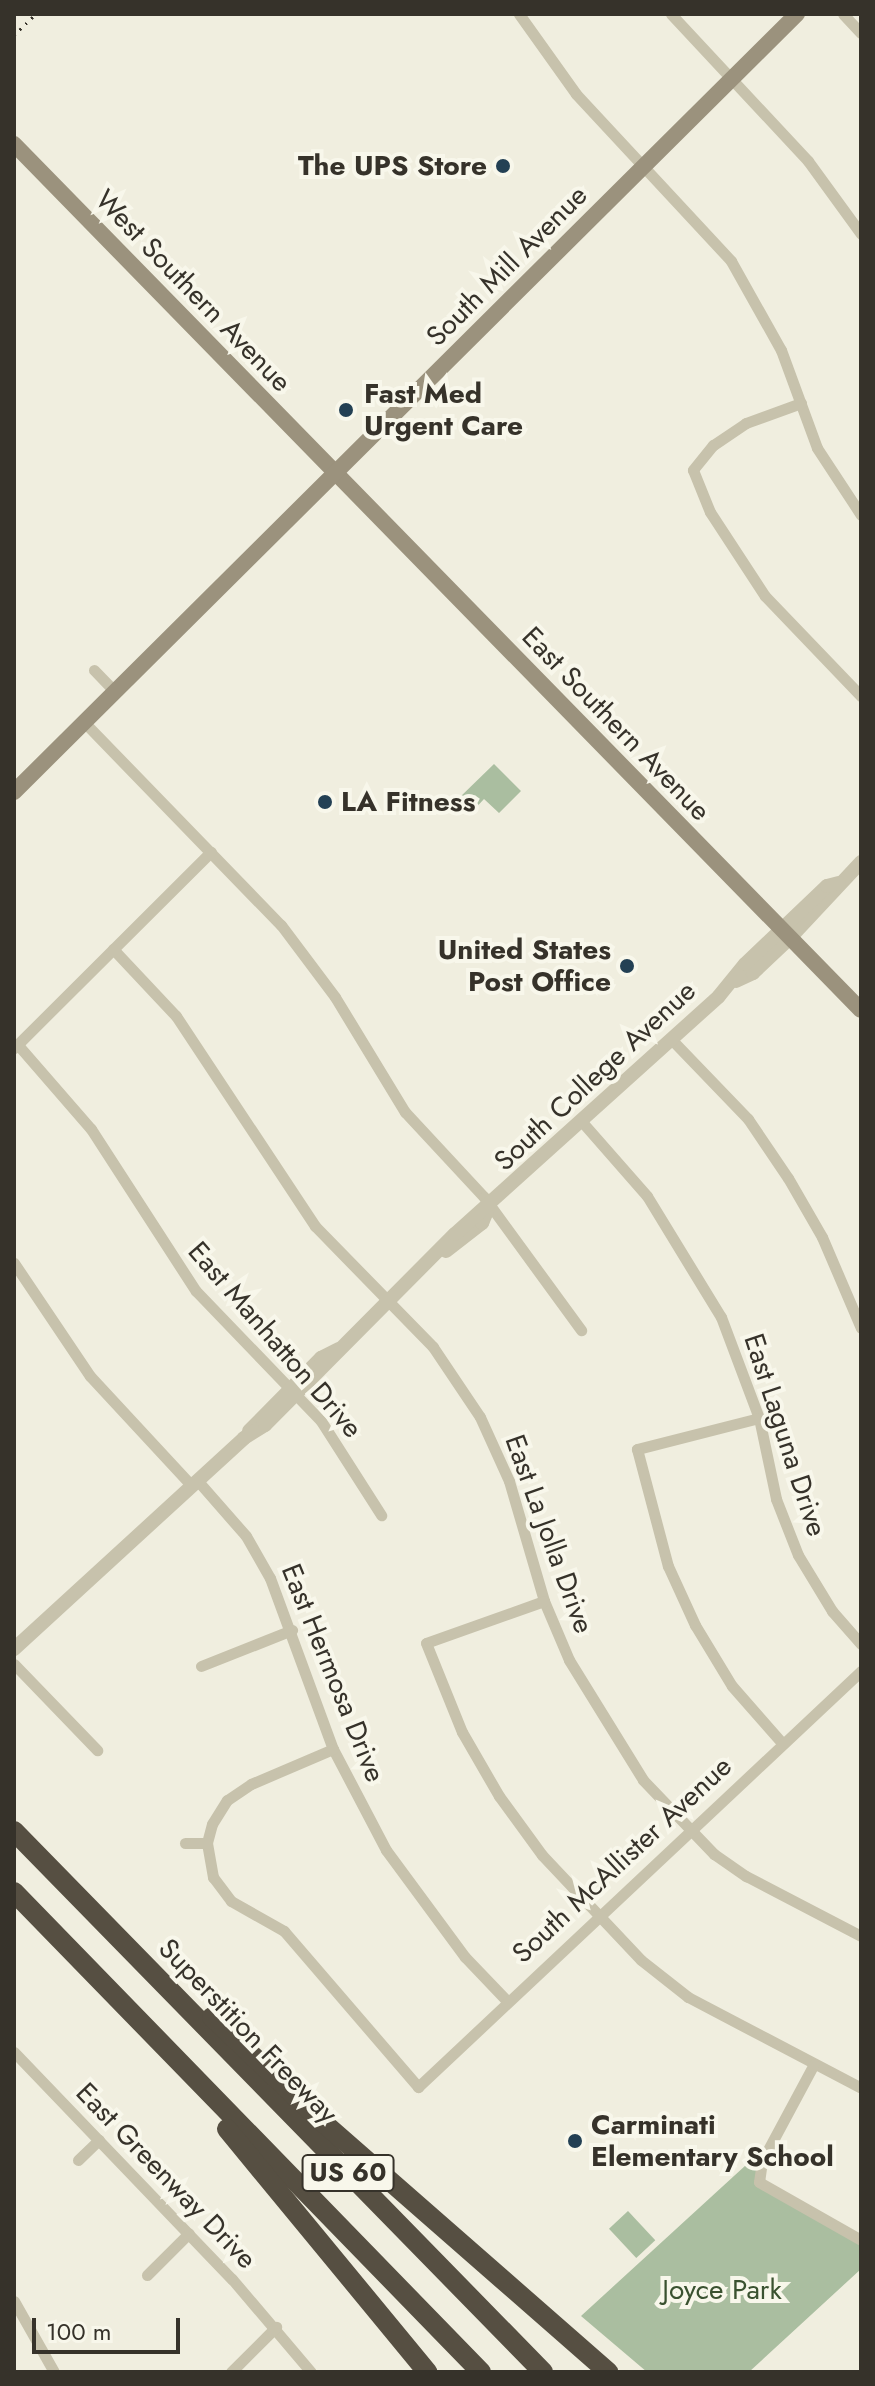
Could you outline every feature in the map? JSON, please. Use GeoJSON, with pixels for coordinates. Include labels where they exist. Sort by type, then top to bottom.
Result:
{"type":"FeatureCollection","features":[{"type":"Feature","properties":{"kind":"highway","name":"Superstition Freeway"},"geometry":{"type":"LineString","coordinates":[[14,1828],[543,2372]]}},
{"type":"Feature","properties":{"kind":"highway","name":"US 60"},"geometry":{"type":"LineString","coordinates":[[18,1896],[481,2372]]}},
{"type":"Feature","properties":{"kind":"highway"},"geometry":{"type":"LineString","coordinates":[[154,1975],[220,2023],[318,2118],[608,2372]]}},
{"type":"Feature","properties":{"kind":"highway"},"geometry":{"type":"LineString","coordinates":[[141,2024],[427,2372]]}},
{"type":"Feature","properties":{"kind":"main road","name":"South Mill Avenue"},"geometry":{"type":"LineString","coordinates":[[14,792],[797,14]]}},
{"type":"Feature","properties":{"kind":"main road","name":"West Southern Avenue"},"geometry":{"type":"LineString","coordinates":[[14,144],[335,474]]}},
{"type":"Feature","properties":{"kind":"main road","name":"East Southern Avenue"},"geometry":{"type":"LineString","coordinates":[[335,474],[861,1010]]}},
{"type":"Feature","properties":{"kind":"street"},"geometry":{"type":"LineString","coordinates":[[519,14],[576,94],[731,261],[781,350],[817,448],[861,515]]}},
{"type":"Feature","properties":{"kind":"street"},"geometry":{"type":"LineString","coordinates":[[671,14],[808,161],[861,234]]}},
{"type":"Feature","properties":{"kind":"street"},"geometry":{"type":"LineString","coordinates":[[843,14],[861,33]]}},
{"type":"Feature","properties":{"kind":"street"},"geometry":{"type":"LineString","coordinates":[[801,403],[746,423],[713,445],[693,470],[723,533],[765,596],[861,696]]}},
{"type":"Feature","properties":{"kind":"street"},"geometry":{"type":"LineString","coordinates":[[94,670],[115,692]]}},
{"type":"Feature","properties":{"kind":"street"},"geometry":{"type":"LineString","coordinates":[[84,722],[294,942],[335,997],[397,1101],[484,1197],[488,1209],[581,1330]]}},
{"type":"Feature","properties":{"kind":"street"},"geometry":{"type":"LineString","coordinates":[[16,1046],[211,852]]}},
{"type":"Feature","properties":{"kind":"street","name":"South College Avenue"},"geometry":{"type":"LineString","coordinates":[[14,1649],[244,1438],[291,1393],[321,1358],[343,1347],[442,1253],[472,1232],[488,1209],[736,981],[745,964],[786,934],[827,886],[839,883],[861,862]]}},
{"type":"Feature","properties":{"kind":"street","name":"East La Jolla Drive"},"geometry":{"type":"LineString","coordinates":[[113,949],[176,1016],[315,1226],[433,1347],[480,1417],[509,1481],[544,1601],[602,1720],[643,1780],[690,1830],[746,1876],[861,1936]]}},
{"type":"Feature","properties":{"kind":"street"},"geometry":{"type":"LineString","coordinates":[[672,1040],[748,1119],[856,1296],[861,1328]]}},
{"type":"Feature","properties":{"kind":"street","name":"East Manhatton Drive"},"geometry":{"type":"LineString","coordinates":[[16,1046],[91,1129],[180,1270],[291,1393],[321,1421],[381,1515]]}},
{"type":"Feature","properties":{"kind":"street","name":"East Laguna Drive"},"geometry":{"type":"LineString","coordinates":[[583,1123],[647,1196],[692,1263],[721,1317],[759,1418],[776,1499],[798,1555],[832,1611],[861,1644]]}},
{"type":"Feature","properties":{"kind":"street","name":"East Hermosa Drive"},"geometry":{"type":"LineString","coordinates":[[14,1263],[90,1376],[253,1547],[292,1630],[333,1749],[386,1850],[465,1957],[507,2001]]}},
{"type":"Feature","properties":{"kind":"street"},"geometry":{"type":"LineString","coordinates":[[759,1418],[637,1449],[668,1566],[695,1625],[732,1686],[783,1744]]}},
{"type":"Feature","properties":{"kind":"street"},"geometry":{"type":"LineString","coordinates":[[544,1601],[426,1643],[462,1732],[499,1796],[542,1855],[641,1960],[688,1997],[861,2088]]}},
{"type":"Feature","properties":{"kind":"street"},"geometry":{"type":"LineString","coordinates":[[201,1666],[292,1630]]}},
{"type":"Feature","properties":{"kind":"street"},"geometry":{"type":"LineString","coordinates":[[14,1664],[97,1750]]}},
{"type":"Feature","properties":{"kind":"street","name":"South McAllister Avenue"},"geometry":{"type":"LineString","coordinates":[[207,1843],[213,1877],[231,1901],[284,1931],[418,2087],[861,1671]]}},
{"type":"Feature","properties":{"kind":"street"},"geometry":{"type":"LineString","coordinates":[[185,1843],[207,1843],[212,1824],[227,1800],[251,1784],[333,1749]]}},
{"type":"Feature","properties":{"kind":"street","name":"East Greenway Drive"},"geometry":{"type":"LineString","coordinates":[[14,2052],[189,2233],[276,2327],[311,2372]]}},
{"type":"Feature","properties":{"kind":"street"},"geometry":{"type":"LineString","coordinates":[[814,2064],[762,2161],[759,2182],[861,2240]]}},
{"type":"Feature","properties":{"kind":"street"},"geometry":{"type":"LineString","coordinates":[[78,2160],[99,2140]]}},
{"type":"Feature","properties":{"kind":"street"},"geometry":{"type":"LineString","coordinates":[[147,2275],[189,2233]]}},
{"type":"Feature","properties":{"kind":"street"},"geometry":{"type":"LineString","coordinates":[[14,2301],[54,2372]]}},
{"type":"Feature","properties":{"kind":"street"},"geometry":{"type":"LineString","coordinates":[[231,2372],[276,2327]]}},
{"type":"Feature","properties":{"kind":"green space"},"geometry":{"type":"Polygon","coordinates":[[[494,764],[521,791],[499,813],[484,799],[471,813],[458,799],[494,764]]]}},
{"type":"Feature","properties":{"kind":"green space","name":"Joyce Park"},"geometry":{"type":"Polygon","coordinates":[[[762,2161],[759,2182],[861,2240],[861,2269],[749,2372],[647,2372],[581,2316],[746,2165],[762,2161]]]}},
{"type":"Feature","properties":{"kind":"green space"},"geometry":{"type":"Polygon","coordinates":[[[628,2211],[655,2240],[636,2258],[609,2229],[628,2211]]]}},
{"type":"Feature","properties":{"kind":"railway"},"geometry":{"type":"LineString","coordinates":[[14,35],[36,14]]}},
{"type":"Feature","properties":{"kind":"place","name":"The UPS Store"},"geometry":{"type":"Point","coordinates":[503,166]}},
{"type":"Feature","properties":{"kind":"place","name":"Fast Med Urgent Care"},"geometry":{"type":"Point","coordinates":[346,410]}},
{"type":"Feature","properties":{"kind":"place","name":"LA Fitness"},"geometry":{"type":"Point","coordinates":[325,802]}},
{"type":"Feature","properties":{"kind":"place","name":"United States Post Office"},"geometry":{"type":"Point","coordinates":[627,966]}},
{"type":"Feature","properties":{"kind":"place","name":"Carminati Elementary School"},"geometry":{"type":"Point","coordinates":[575,2141]}}]}
